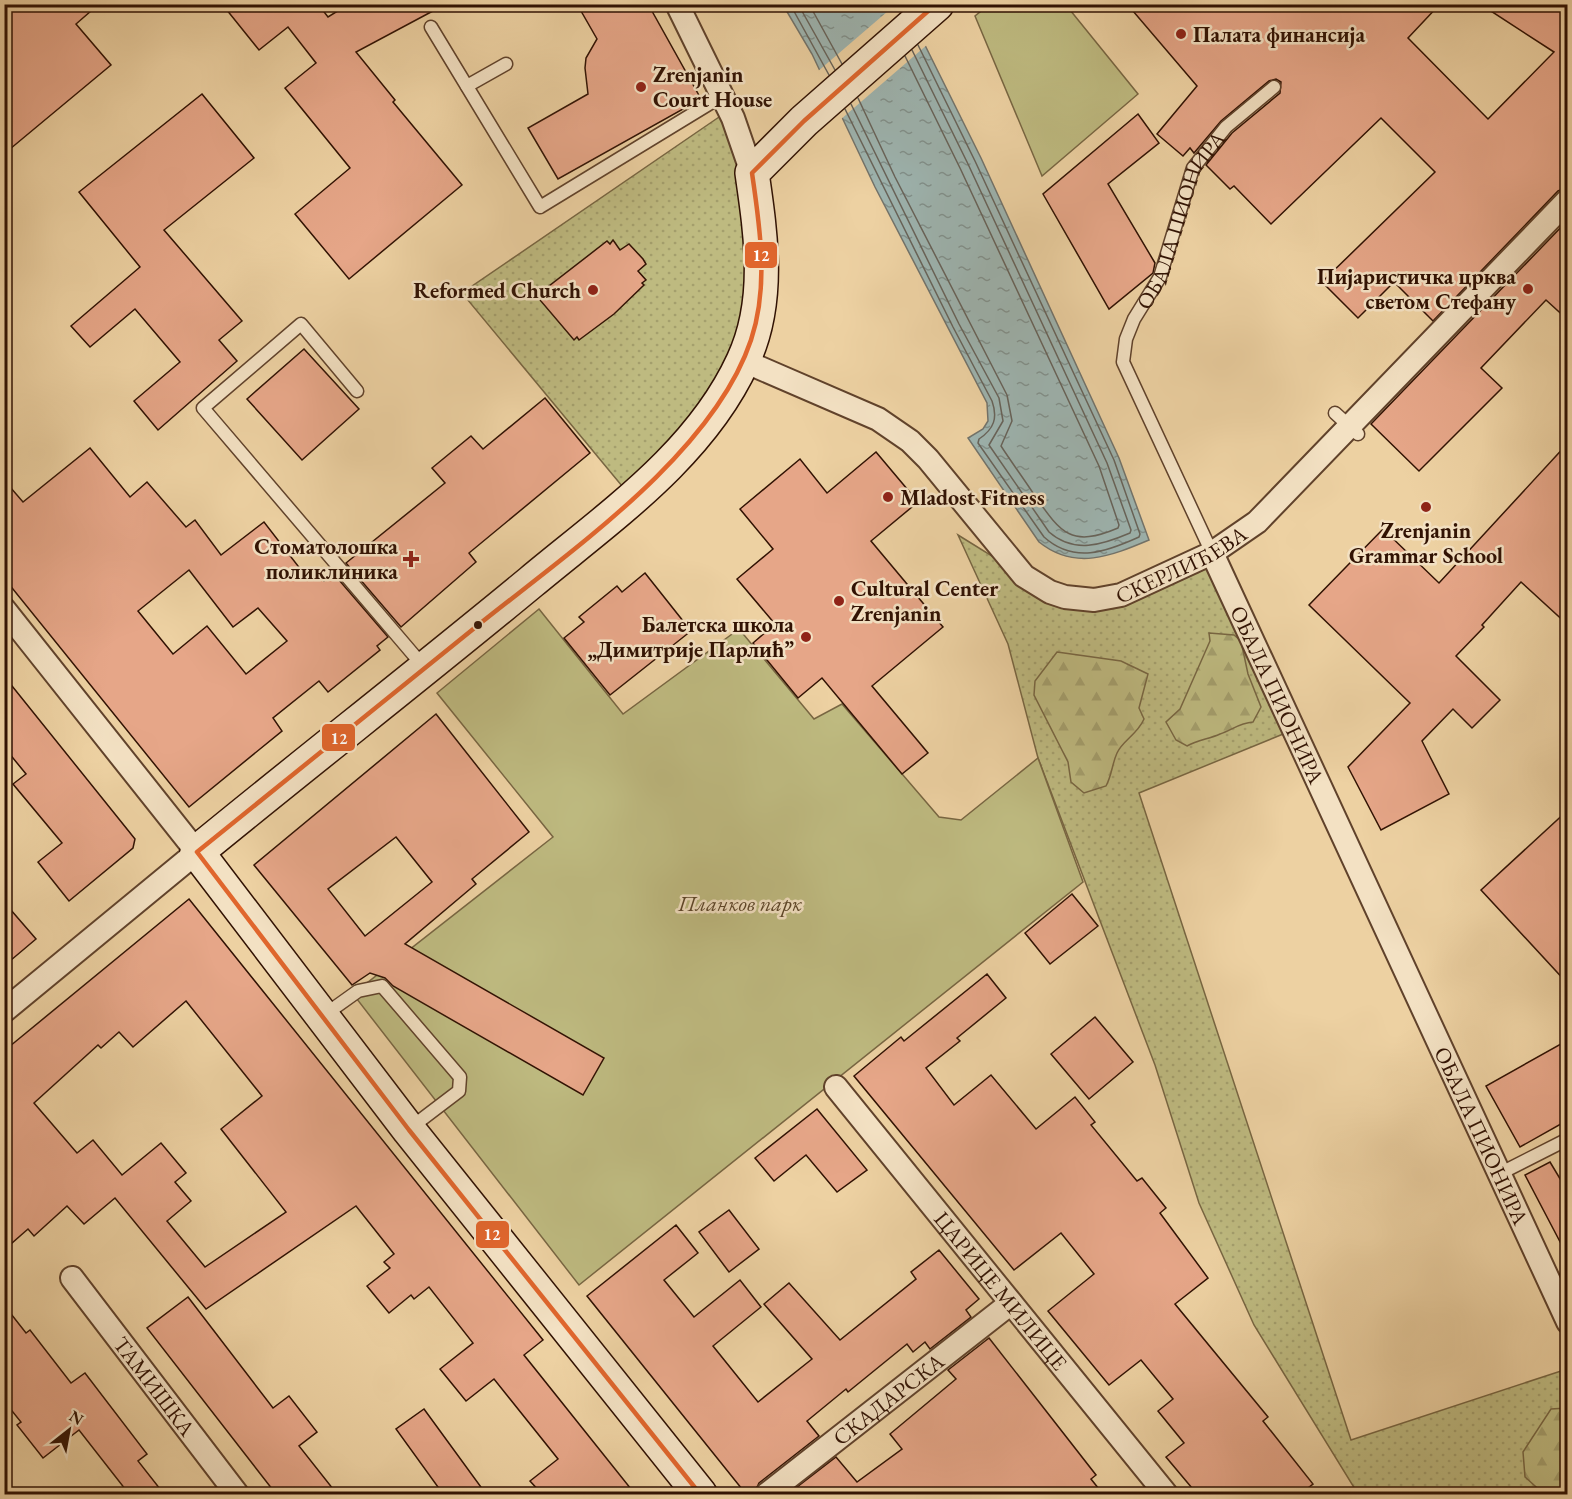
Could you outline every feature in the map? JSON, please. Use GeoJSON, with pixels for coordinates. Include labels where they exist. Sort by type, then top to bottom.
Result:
{"type":"FeatureCollection","features":[{"type":"Feature","properties":{"kind":"street"},"geometry":{"type":"LineString","coordinates":[[4,1011],[197,852],[426,669],[670,463],[701,429],[723,399],[744,360],[753,333],[762,277],[760,225],[752,172],[742,140],[677,4]]}},
{"type":"Feature","properties":{"kind":"street"},"geometry":{"type":"LineString","coordinates":[[752,172],[804,122],[934,7]]}},
{"type":"Feature","properties":{"kind":"street","name":"СКЕРЛИЋЕВА"},"geometry":{"type":"LineString","coordinates":[[744,360],[878,419],[895,429],[928,459],[1023,576],[1050,592],[1094,600],[1121,595],[1212,553],[1257,522],[1347,424],[1568,200]]}},
{"type":"Feature","properties":{"kind":"street","name":"ОБАЛА ПИОНИРА"},"geometry":{"type":"LineString","coordinates":[[1212,553],[1568,1322]]}},
{"type":"Feature","properties":{"kind":"street"},"geometry":{"type":"LineString","coordinates":[[4,609],[197,852],[409,1130],[700,1494]]}},
{"type":"Feature","properties":{"kind":"street","name":"ЦАРИЦЕ МИЛИЦЕ"},"geometry":{"type":"LineString","coordinates":[[836,1087],[1166,1494]]}},
{"type":"Feature","properties":{"kind":"street","name":"ТАМИШКА"},"geometry":{"type":"LineString","coordinates":[[72,1278],[237,1494]]}},
{"type":"Feature","properties":{"kind":"street","name":"СКАДАРСКА"},"geometry":{"type":"LineString","coordinates":[[767,1494],[1011,1303]]}},
{"type":"Feature","properties":{"kind":"lane"},"geometry":{"type":"LineString","coordinates":[[431,27],[540,207],[722,96]]}},
{"type":"Feature","properties":{"kind":"lane"},"geometry":{"type":"LineString","coordinates":[[467,86],[506,64]]}},
{"type":"Feature","properties":{"kind":"lane","name":"ОБАЛА ПИОНИРА"},"geometry":{"type":"LineString","coordinates":[[1212,553],[1123,362],[1124,350],[1134,318],[1160,277],[1193,168],[1226,128],[1274,87]]}},
{"type":"Feature","properties":{"kind":"lane"},"geometry":{"type":"LineString","coordinates":[[357,391],[301,324],[203,408],[426,669]]}},
{"type":"Feature","properties":{"kind":"lane"},"geometry":{"type":"LineString","coordinates":[[322,1017],[358,991],[382,986],[460,1077],[459,1091],[409,1130]]}},
{"type":"Feature","properties":{"kind":"lane"},"geometry":{"type":"LineString","coordinates":[[1499,1174],[1568,1139]]}},
{"type":"Feature","properties":{"kind":"green space"},"geometry":{"type":"Polygon","coordinates":[[[990,4],[1066,5],[1138,94],[1042,176],[975,16],[990,4]]]}},
{"type":"Feature","properties":{"kind":"green space"},"geometry":{"type":"Polygon","coordinates":[[[722,115],[752,173],[753,333],[632,498],[462,293],[722,115]]]}},
{"type":"Feature","properties":{"kind":"green space"},"geometry":{"type":"Polygon","coordinates":[[[958,535],[1050,592],[1079,599],[1212,553],[1293,730],[1139,793],[1351,1440],[1567,1369],[1567,1494],[1358,1494],[1254,1325],[1199,1203],[1155,1065],[1038,758],[1008,644],[958,535]]]}},
{"type":"Feature","properties":{"kind":"green space","name":"Планков парк"},"geometry":{"type":"Polygon","coordinates":[[[539,609],[623,714],[739,629],[814,719],[842,704],[939,817],[961,820],[1038,758],[1083,882],[579,1285],[353,994],[553,837],[437,693],[539,609]]]}},
{"type":"Feature","properties":{"kind":"green space"},"geometry":{"type":"Polygon","coordinates":[[[1209,633],[1234,635],[1241,641],[1248,674],[1261,707],[1253,722],[1187,746],[1176,740],[1166,722],[1180,709],[1210,641],[1209,633]]]}},
{"type":"Feature","properties":{"kind":"green space"},"geometry":{"type":"Polygon","coordinates":[[[1057,652],[1121,661],[1148,674],[1139,708],[1144,719],[1141,725],[1117,753],[1106,786],[1084,793],[1071,782],[1068,762],[1034,695],[1035,681],[1057,652]]]}},
{"type":"Feature","properties":{"kind":"green space"},"geometry":{"type":"Polygon","coordinates":[[[1567,1408],[1567,1494],[1544,1494],[1525,1477],[1523,1452],[1551,1409],[1567,1408]]]}},
{"type":"Feature","properties":{"kind":"water"},"geometry":{"type":"Polygon","coordinates":[[[783,5],[905,5],[981,158],[1119,458],[1149,540],[1121,551],[1093,558],[1066,556],[1039,542],[968,438],[983,429],[988,421],[987,403],[875,187],[812,54],[783,5]]]}},
{"type":"Feature","properties":{"kind":"pier"},"geometry":{"type":"Polygon","coordinates":[[[908,4],[928,44],[840,120],[817,72],[895,5],[908,4]]]}},
{"type":"Feature","properties":{"kind":"building"},"geometry":{"type":"Polygon","coordinates":[[[4,4],[99,4],[76,24],[111,65],[4,154],[4,4]]]}},
{"type":"Feature","properties":{"kind":"building"},"geometry":{"type":"Polygon","coordinates":[[[222,4],[318,4],[328,17],[349,4],[446,4],[356,52],[395,100],[393,102],[462,185],[349,279],[295,214],[350,168],[285,88],[316,63],[288,27],[259,50],[222,4]]]}},
{"type":"Feature","properties":{"kind":"building","name":"Zrenjanin Court House"},"geometry":{"type":"Polygon","coordinates":[[[577,4],[648,4],[701,99],[558,179],[528,128],[588,94],[586,58],[597,39],[577,4]]]}},
{"type":"Feature","properties":{"kind":"building"},"geometry":{"type":"Polygon","coordinates":[[[1127,4],[1440,4],[1408,38],[1488,119],[1554,52],[1480,4],[1568,4],[1568,187],[1558,191],[1433,321],[1394,282],[1358,318],[1322,282],[1435,172],[1381,118],[1271,224],[1234,186],[1230,189],[1206,165],[1232,133],[1280,93],[1281,82],[1276,79],[1269,81],[1221,121],[1194,153],[1190,148],[1183,156],[1157,134],[1197,86],[1127,4]]]}},
{"type":"Feature","properties":{"kind":"building"},"geometry":{"type":"Polygon","coordinates":[[[202,94],[254,158],[164,230],[242,321],[219,340],[237,361],[158,430],[134,401],[180,362],[135,309],[90,347],[71,326],[140,267],[79,192],[202,94]]]}},
{"type":"Feature","properties":{"kind":"building"},"geometry":{"type":"Polygon","coordinates":[[[1138,114],[1159,143],[1108,184],[1155,263],[1153,273],[1109,309],[1043,194],[1138,114]]]}},
{"type":"Feature","properties":{"kind":"building"},"geometry":{"type":"Polygon","coordinates":[[[1568,220],[1568,320],[1546,300],[1481,368],[1502,388],[1419,471],[1371,424],[1568,220]]]}},
{"type":"Feature","properties":{"kind":"building","name":"Reformed Church"},"geometry":{"type":"Polygon","coordinates":[[[613,240],[620,250],[629,244],[643,259],[646,264],[638,271],[646,280],[642,283],[644,285],[614,314],[579,340],[577,337],[574,340],[540,300],[543,298],[540,293],[607,241],[610,244],[613,240]]]}},
{"type":"Feature","properties":{"kind":"building"},"geometry":{"type":"Polygon","coordinates":[[[304,349],[359,409],[302,460],[247,399],[304,349]]]}},
{"type":"Feature","properties":{"kind":"building"},"geometry":{"type":"Polygon","coordinates":[[[545,398],[590,453],[469,553],[476,562],[401,627],[346,563],[445,483],[432,468],[471,436],[483,449],[545,398]]]}},
{"type":"Feature","properties":{"kind":"building"},"geometry":{"type":"Polygon","coordinates":[[[1568,443],[1568,625],[1521,582],[1482,625],[1484,627],[1456,656],[1500,700],[1472,728],[1453,709],[1422,741],[1449,794],[1381,830],[1348,767],[1410,703],[1309,605],[1383,529],[1439,583],[1568,443]]]}},
{"type":"Feature","properties":{"kind":"building"},"geometry":{"type":"Polygon","coordinates":[[[90,448],[130,497],[147,482],[186,527],[195,520],[221,555],[264,522],[308,579],[317,572],[324,581],[333,573],[388,637],[377,646],[380,650],[328,692],[319,681],[273,718],[282,731],[189,807],[4,578],[4,480],[23,502],[90,448]],[[189,570],[138,611],[173,654],[207,626],[246,674],[287,641],[258,608],[233,627],[189,570]]]}},
{"type":"Feature","properties":{"kind":"building","name":"Cultural Center Zrenjanin"},"geometry":{"type":"Polygon","coordinates":[[[876,452],[918,502],[871,541],[943,627],[872,686],[928,753],[902,774],[822,678],[798,698],[753,643],[775,624],[737,579],[773,549],[740,509],[800,459],[827,493],[876,452]]]}},
{"type":"Feature","properties":{"kind":"building"},"geometry":{"type":"Polygon","coordinates":[[[645,573],[691,631],[610,695],[564,638],[584,622],[579,617],[617,586],[622,592],[645,573]]]}},
{"type":"Feature","properties":{"kind":"building"},"geometry":{"type":"Polygon","coordinates":[[[4,676],[135,839],[133,848],[69,901],[38,862],[62,843],[13,784],[26,774],[4,747],[4,676]]]}},
{"type":"Feature","properties":{"kind":"building"},"geometry":{"type":"Polygon","coordinates":[[[436,714],[529,832],[472,879],[476,884],[405,944],[604,1058],[583,1095],[393,986],[385,978],[370,973],[352,985],[254,865],[436,714]],[[396,837],[328,889],[365,936],[432,882],[396,837]]]}},
{"type":"Feature","properties":{"kind":"building"},"geometry":{"type":"Polygon","coordinates":[[[1568,810],[1568,984],[1481,890],[1568,810]]]}},
{"type":"Feature","properties":{"kind":"building"},"geometry":{"type":"Polygon","coordinates":[[[1072,894],[1098,926],[1050,964],[1025,933],[1072,894]]]}},
{"type":"Feature","properties":{"kind":"building"},"geometry":{"type":"Polygon","coordinates":[[[189,899],[543,1340],[524,1355],[635,1494],[542,1494],[530,1481],[558,1459],[494,1379],[466,1401],[440,1369],[473,1343],[429,1287],[414,1299],[411,1295],[389,1313],[367,1286],[390,1268],[384,1262],[394,1254],[356,1206],[206,1309],[115,1198],[84,1224],[67,1206],[34,1236],[28,1229],[4,1250],[4,1051],[189,899]],[[186,1001],[133,1047],[119,1032],[101,1048],[98,1045],[34,1103],[77,1153],[93,1140],[122,1175],[161,1143],[186,1173],[175,1182],[191,1201],[167,1221],[205,1267],[286,1212],[221,1129],[262,1096],[186,1001]]]}},
{"type":"Feature","properties":{"kind":"building"},"geometry":{"type":"Polygon","coordinates":[[[4,902],[36,939],[4,966],[4,902]]]}},
{"type":"Feature","properties":{"kind":"building"},"geometry":{"type":"Polygon","coordinates":[[[987,974],[1006,998],[957,1038],[960,1041],[926,1068],[954,1105],[991,1075],[1036,1129],[1075,1097],[1095,1122],[1091,1125],[1137,1181],[1142,1178],[1166,1208],[1160,1213],[1208,1278],[1175,1304],[1268,1417],[1263,1421],[1313,1484],[1300,1494],[1197,1494],[1166,1457],[1184,1443],[1158,1411],[1173,1399],[1141,1360],[1109,1385],[1048,1311],[1094,1274],[1061,1233],[1014,1270],[854,1076],[901,1037],[904,1041],[987,974]]]}},
{"type":"Feature","properties":{"kind":"building"},"geometry":{"type":"Polygon","coordinates":[[[1095,1017],[1133,1062],[1089,1099],[1051,1054],[1095,1017]]]}},
{"type":"Feature","properties":{"kind":"building"},"geometry":{"type":"Polygon","coordinates":[[[1568,1040],[1568,1120],[1520,1147],[1486,1086],[1568,1040]]]}},
{"type":"Feature","properties":{"kind":"building"},"geometry":{"type":"Polygon","coordinates":[[[817,1109],[867,1170],[837,1192],[806,1155],[774,1181],[755,1158],[817,1109]]]}},
{"type":"Feature","properties":{"kind":"building"},"geometry":{"type":"Polygon","coordinates":[[[1550,1162],[1568,1192],[1568,1257],[1525,1175],[1550,1162]]]}},
{"type":"Feature","properties":{"kind":"building"},"geometry":{"type":"Polygon","coordinates":[[[729,1210],[759,1249],[729,1272],[699,1232],[729,1210]]]}},
{"type":"Feature","properties":{"kind":"building"},"geometry":{"type":"Polygon","coordinates":[[[676,1225],[698,1253],[664,1280],[694,1317],[740,1280],[761,1307],[713,1346],[758,1402],[812,1359],[764,1304],[789,1283],[840,1340],[916,1279],[911,1272],[939,1250],[979,1299],[966,1310],[971,1317],[930,1349],[925,1342],[913,1352],[907,1344],[848,1392],[846,1389],[807,1421],[819,1436],[759,1483],[754,1494],[746,1494],[587,1296],[676,1225]]]}},
{"type":"Feature","properties":{"kind":"building"},"geometry":{"type":"Polygon","coordinates":[[[188,1297],[273,1408],[289,1396],[317,1432],[299,1446],[337,1494],[276,1494],[147,1328],[188,1297]]]}},
{"type":"Feature","properties":{"kind":"building"},"geometry":{"type":"Polygon","coordinates":[[[4,1305],[26,1333],[30,1330],[71,1383],[85,1373],[147,1454],[138,1461],[164,1494],[129,1494],[79,1430],[43,1458],[17,1425],[21,1422],[4,1401],[4,1305]]]}},
{"type":"Feature","properties":{"kind":"building"},"geometry":{"type":"Polygon","coordinates":[[[989,1338],[1096,1475],[1091,1479],[1103,1494],[788,1494],[836,1457],[857,1482],[902,1449],[890,1434],[956,1379],[948,1370],[989,1338]]]}},
{"type":"Feature","properties":{"kind":"building"},"geometry":{"type":"Polygon","coordinates":[[[424,1409],[486,1494],[443,1494],[396,1429],[424,1409]]]}},
{"type":"Feature","properties":{"kind":"transit line","name":"12"},"geometry":{"type":"LineString","coordinates":[[700,1494],[409,1130],[197,852],[594,533],[672,461],[705,422],[732,382],[751,340],[757,320],[761,256],[752,173],[804,121],[936,4]]}},
{"type":"Feature","properties":{"kind":"place","name":"Палата финансија"},"geometry":{"type":"Point","coordinates":[1181,34]}},
{"type":"Feature","properties":{"kind":"place","name":"Zrenjanin Court House"},"geometry":{"type":"Point","coordinates":[641,87]}},
{"type":"Feature","properties":{"kind":"place","name":"Пијаристичка црква светом Стефану"},"geometry":{"type":"Point","coordinates":[1528,289]}},
{"type":"Feature","properties":{"kind":"place","name":"Reformed Church"},"geometry":{"type":"Point","coordinates":[593,290]}},
{"type":"Feature","properties":{"kind":"place","name":"Mladost Fitness"},"geometry":{"type":"Point","coordinates":[888,497]}},
{"type":"Feature","properties":{"kind":"place","name":"Zrenjanin Grammar School"},"geometry":{"type":"Point","coordinates":[1426,507]}},
{"type":"Feature","properties":{"kind":"place","name":"Стоматолошка поликлиника"},"geometry":{"type":"Point","coordinates":[411,559]}},
{"type":"Feature","properties":{"kind":"place","name":"Cultural Center Zrenjanin"},"geometry":{"type":"Point","coordinates":[839,601]}},
{"type":"Feature","properties":{"kind":"place","name":"Балетска школа „Димитрије Парлић”"},"geometry":{"type":"Point","coordinates":[806,637]}}]}
